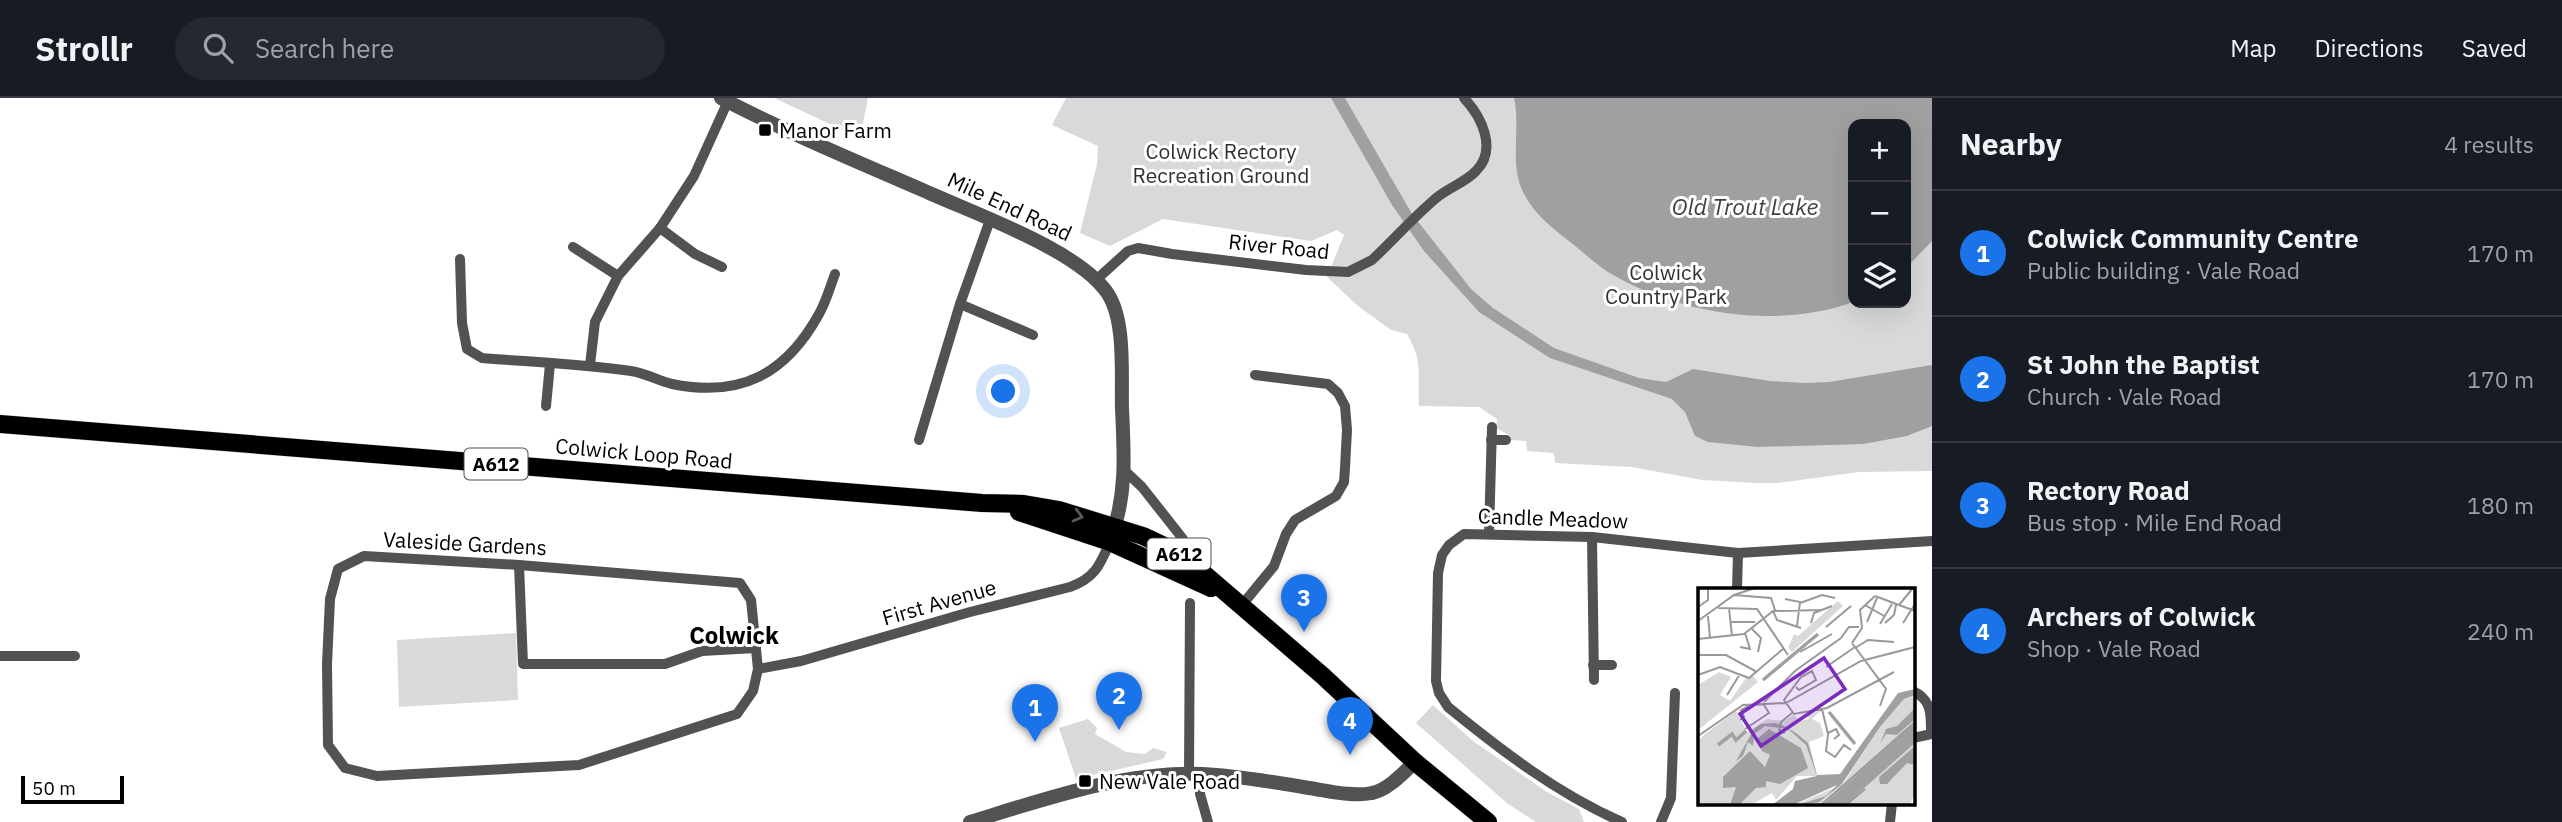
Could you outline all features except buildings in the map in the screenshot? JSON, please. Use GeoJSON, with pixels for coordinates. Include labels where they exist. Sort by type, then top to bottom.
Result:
{"type":"FeatureCollection","features":[{"type":"Feature","properties":{"kind":"main road","name":"Colwick Loop Road"},"geometry":{"type":"LineString","coordinates":[[0,424],[1024,504],[1059,510],[1113,534]]}},
{"type":"Feature","properties":{"kind":"main road","name":"A612"},"geometry":{"type":"LineString","coordinates":[[1113,534],[1181,554],[1486,822]]}},
{"type":"Feature","properties":{"kind":"street","name":"River Road"},"geometry":{"type":"LineString","coordinates":[[1097,279],[1128,251],[1138,248],[1306,270],[1348,272],[1373,260],[1436,198],[1477,170],[1484,158],[1486,134],[1477,112],[1464,98]]}},
{"type":"Feature","properties":{"kind":"street","name":"Mile End Road"},"geometry":{"type":"LineString","coordinates":[[724,100],[990,220],[1078,263],[1097,279],[1109,296],[1119,334],[1125,471],[1113,534]]}},
{"type":"Feature","properties":{"kind":"street"},"geometry":{"type":"LineString","coordinates":[[590,365],[595,322],[618,276],[660,228],[694,176],[724,100]]}},
{"type":"Feature","properties":{"kind":"street"},"geometry":{"type":"LineString","coordinates":[[919,440],[960,304],[990,220]]}},
{"type":"Feature","properties":{"kind":"street"},"geometry":{"type":"LineString","coordinates":[[660,228],[695,254],[722,267]]}},
{"type":"Feature","properties":{"kind":"street"},"geometry":{"type":"LineString","coordinates":[[573,247],[618,276]]}},
{"type":"Feature","properties":{"kind":"street"},"geometry":{"type":"LineString","coordinates":[[460,259],[462,323],[467,349],[482,358],[590,365],[641,372],[671,383],[715,389],[748,383],[775,368],[789,356],[820,314],[835,274]]}},
{"type":"Feature","properties":{"kind":"street"},"geometry":{"type":"LineString","coordinates":[[960,304],[1033,335]]}},
{"type":"Feature","properties":{"kind":"street"},"geometry":{"type":"LineString","coordinates":[[1006,338],[1011,326]]}},
{"type":"Feature","properties":{"kind":"street"},"geometry":{"type":"LineString","coordinates":[[547,406],[550,364]]}},
{"type":"Feature","properties":{"kind":"street"},"geometry":{"type":"LineString","coordinates":[[1238,602],[1274,566],[1286,534],[1295,520],[1336,496],[1345,482],[1347,430],[1345,406],[1338,393],[1328,384],[1255,375]]}},
{"type":"Feature","properties":{"kind":"street"},"geometry":{"type":"LineString","coordinates":[[923,425],[936,429]]}},
{"type":"Feature","properties":{"kind":"street"},"geometry":{"type":"LineString","coordinates":[[1489,533],[1492,427]]}},
{"type":"Feature","properties":{"kind":"street"},"geometry":{"type":"LineString","coordinates":[[1491,440],[1507,440]]}},
{"type":"Feature","properties":{"kind":"street"},"geometry":{"type":"LineString","coordinates":[[1125,471],[1142,487],[1183,539]]}},
{"type":"Feature","properties":{"kind":"street","name":"Candle Meadow"},"geometry":{"type":"LineString","coordinates":[[1622,822],[1603,818],[1556,788],[1448,707],[1439,693],[1436,648],[1439,561],[1449,545],[1464,534],[1489,533],[1592,537],[1738,552],[1932,541]]}},
{"type":"Feature","properties":{"kind":"street","name":"First Avenue"},"geometry":{"type":"LineString","coordinates":[[758,669],[801,661],[1085,582],[1093,574],[1113,534]]}},
{"type":"Feature","properties":{"kind":"street"},"geometry":{"type":"LineString","coordinates":[[1592,537],[1594,680]]}},
{"type":"Feature","properties":{"kind":"street"},"geometry":{"type":"LineString","coordinates":[[1737,588],[1738,552]]}},
{"type":"Feature","properties":{"kind":"street","name":"Valeside Gardens"},"geometry":{"type":"LineString","coordinates":[[364,556],[519,565],[740,583],[751,600],[758,669],[753,691],[737,714],[579,765],[377,776],[345,768],[328,745],[327,651],[330,599],[338,569],[364,556]]}},
{"type":"Feature","properties":{"kind":"street"},"geometry":{"type":"LineString","coordinates":[[519,565],[523,664],[665,664],[702,651],[756,648]]}},
{"type":"Feature","properties":{"kind":"street"},"geometry":{"type":"LineString","coordinates":[[1190,604],[1195,774],[1208,822]]}},
{"type":"Feature","properties":{"kind":"street"},"geometry":{"type":"LineString","coordinates":[[0,656],[75,656]]}},
{"type":"Feature","properties":{"kind":"street"},"geometry":{"type":"LineString","coordinates":[[1594,665],[1612,665]]}},
{"type":"Feature","properties":{"kind":"street"},"geometry":{"type":"LineString","coordinates":[[1914,692],[1928,701],[1931,734]]}},
{"type":"Feature","properties":{"kind":"street"},"geometry":{"type":"LineString","coordinates":[[1661,822],[1671,798],[1675,693]]}},
{"type":"Feature","properties":{"kind":"street"},"geometry":{"type":"LineString","coordinates":[[970,822],[1085,790],[1155,777],[1195,774],[1362,794],[1376,792],[1415,762]]}},
{"type":"Feature","properties":{"kind":"street"},"geometry":{"type":"LineString","coordinates":[[1891,822],[1892,804]]}},
{"type":"Feature","properties":{"kind":"green space"},"geometry":{"type":"Polygon","coordinates":[[[774,98],[868,98],[860,138],[774,98]]]}},
{"type":"Feature","properties":{"kind":"green space","name":"Colwick Country Park"},"geometry":{"type":"Polygon","coordinates":[[[1066,98],[1932,98],[1932,471],[1859,472],[1778,483],[1756,483],[1702,480],[1632,467],[1555,463],[1554,453],[1527,451],[1526,441],[1510,440],[1509,435],[1496,428],[1497,419],[1479,407],[1419,406],[1418,361],[1407,334],[1391,330],[1358,306],[1327,277],[1344,235],[1337,230],[1311,241],[1163,219],[1110,246],[1080,233],[1097,164],[1098,146],[1052,125],[1066,98]]]}},
{"type":"Feature","properties":{"kind":"green space"},"geometry":{"type":"Polygon","coordinates":[[[516,633],[518,700],[399,707],[397,640],[516,633]]]}},
{"type":"Feature","properties":{"kind":"green space"},"geometry":{"type":"Polygon","coordinates":[[[1433,705],[1473,741],[1547,792],[1579,809],[1584,822],[1536,822],[1508,804],[1416,723],[1433,705]]]}},
{"type":"Feature","properties":{"kind":"green space"},"geometry":{"type":"Polygon","coordinates":[[[1088,719],[1097,728],[1095,734],[1126,752],[1145,754],[1153,748],[1167,752],[1163,759],[1076,779],[1059,728],[1088,719]]]}},
{"type":"Feature","properties":{"kind":"water"},"geometry":{"type":"Polygon","coordinates":[[[1331,98],[1345,98],[1412,214],[1471,289],[1493,308],[1554,348],[1639,378],[1666,382],[1693,369],[1770,381],[1805,383],[1829,382],[1932,365],[1932,426],[1907,436],[1863,444],[1758,447],[1708,442],[1695,436],[1685,412],[1672,399],[1550,358],[1479,312],[1424,251],[1392,205],[1331,98]]]}},
{"type":"Feature","properties":{"kind":"water","name":"Old Trout Lake"},"geometry":{"type":"Polygon","coordinates":[[[1514,98],[1932,98],[1932,241],[1911,263],[1911,119],[1848,119],[1848,303],[1792,315],[1760,316],[1696,307],[1665,298],[1608,272],[1552,228],[1533,208],[1519,181],[1514,98]]]}},
{"type":"Feature","properties":{"kind":"place","name":"Manor Farm"},"geometry":{"type":"Point","coordinates":[765,130]}},
{"type":"Feature","properties":{"kind":"place","name":"Rectory Road"},"geometry":{"type":"Point","coordinates":[1304,632]}},
{"type":"Feature","properties":{"kind":"place","name":"St John the Baptist"},"geometry":{"type":"Point","coordinates":[1119,730]}},
{"type":"Feature","properties":{"kind":"place","name":"Colwick Community Centre"},"geometry":{"type":"Point","coordinates":[1035,742]}},
{"type":"Feature","properties":{"kind":"place","name":"Archers of Colwick"},"geometry":{"type":"Point","coordinates":[1350,755]}},
{"type":"Feature","properties":{"kind":"place","name":"New Vale Road"},"geometry":{"type":"Point","coordinates":[1085,781]}},
{"type":"Feature","properties":{"kind":"district","name":"Colwick"},"geometry":{"type":"Point","coordinates":[734,635]}},
{"type":"Feature","properties":{"kind":"park label","name":"Colwick Rectory Recreation Ground"},"geometry":{"type":"Point","coordinates":[1221,163]}}]}
